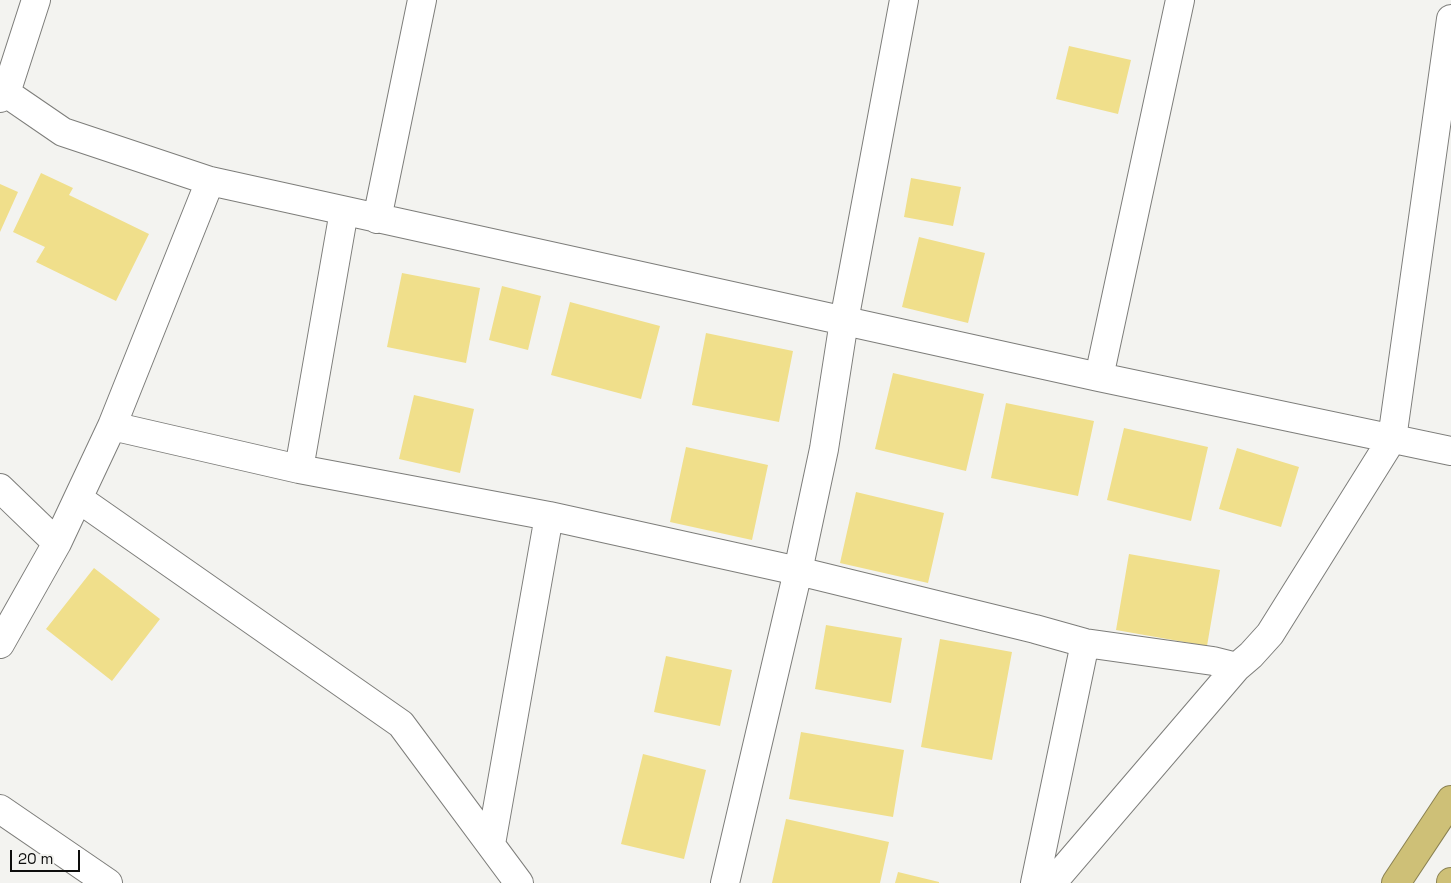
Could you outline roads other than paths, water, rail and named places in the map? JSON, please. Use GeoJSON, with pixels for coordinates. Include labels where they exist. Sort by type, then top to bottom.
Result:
{"type":"FeatureCollection","features":[{"type":"Feature","properties":{"kind":"highway"},"geometry":{"type":"LineString","coordinates":[[1396,883],[1451,800]]}},
{"type":"Feature","properties":{"kind":"street"},"geometry":{"type":"LineString","coordinates":[[36,0],[2,94],[63,132],[210,181],[1099,377],[1451,451]]}},
{"type":"Feature","properties":{"kind":"street"},"geometry":{"type":"LineString","coordinates":[[377,219],[422,0]]}},
{"type":"Feature","properties":{"kind":"street"},"geometry":{"type":"LineString","coordinates":[[1099,377],[1180,0]]}},
{"type":"Feature","properties":{"kind":"street"},"geometry":{"type":"LineString","coordinates":[[725,883],[798,571],[824,449],[844,321],[901,1]]}},
{"type":"Feature","properties":{"kind":"street"},"geometry":{"type":"LineString","coordinates":[[1052,883],[1237,667],[1270,634],[1392,438],[1451,19]]}},
{"type":"Feature","properties":{"kind":"street"},"geometry":{"type":"LineString","coordinates":[[0,644],[79,499],[112,426],[210,181]]}},
{"type":"Feature","properties":{"kind":"street"},"geometry":{"type":"LineString","coordinates":[[299,470],[344,211]]}},
{"type":"Feature","properties":{"kind":"street"},"geometry":{"type":"LineString","coordinates":[[112,426],[299,470],[549,516],[798,571],[1035,628],[1085,643],[1213,661],[1237,667]]}},
{"type":"Feature","properties":{"kind":"street"},"geometry":{"type":"LineString","coordinates":[[0,488],[57,542]]}},
{"type":"Feature","properties":{"kind":"street"},"geometry":{"type":"LineString","coordinates":[[79,499],[401,724],[519,883]]}},
{"type":"Feature","properties":{"kind":"street"},"geometry":{"type":"LineString","coordinates":[[491,844],[549,516]]}},
{"type":"Feature","properties":{"kind":"street"},"geometry":{"type":"LineString","coordinates":[[1035,883],[1085,643]]}},
{"type":"Feature","properties":{"kind":"street"},"geometry":{"type":"LineString","coordinates":[[0,809],[108,883]]}}]}
